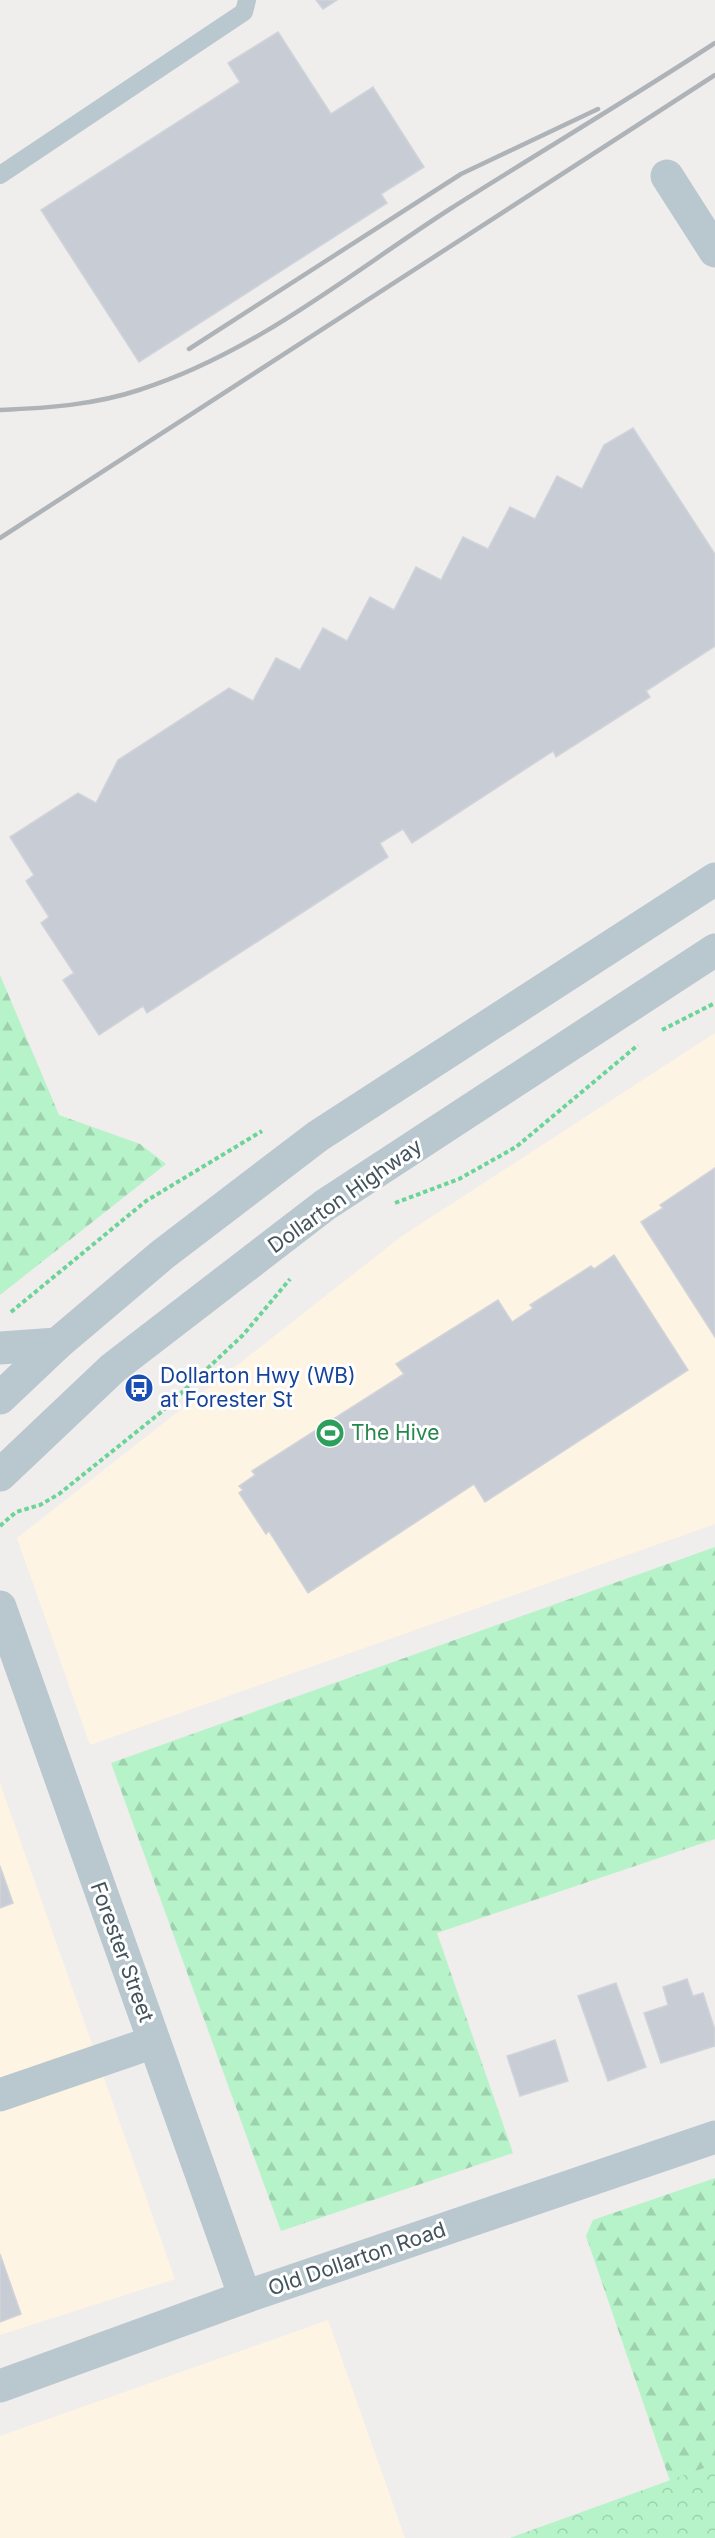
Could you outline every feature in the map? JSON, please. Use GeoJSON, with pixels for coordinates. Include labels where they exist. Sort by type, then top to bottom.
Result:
{"type":"FeatureCollection","features":[{"type":"Feature","properties":{"kind":"street"},"geometry":{"type":"LineString","coordinates":[[667,176],[715,251]]}},
{"type":"Feature","properties":{"kind":"street"},"geometry":{"type":"LineString","coordinates":[[0,1398],[57,1344],[162,1255],[318,1136],[715,879]]}},
{"type":"Feature","properties":{"kind":"street","name":"Dollarton Highway"},"geometry":{"type":"LineString","coordinates":[[0,1475],[113,1368],[325,1205],[715,950]]}},
{"type":"Feature","properties":{"kind":"street"},"geometry":{"type":"LineString","coordinates":[[0,1348],[57,1344]]}},
{"type":"Feature","properties":{"kind":"street","name":"Forester Street"},"geometry":{"type":"LineString","coordinates":[[3,1623],[245,2297]]}},
{"type":"Feature","properties":{"kind":"street"},"geometry":{"type":"LineString","coordinates":[[0,2095],[154,2042]]}},
{"type":"Feature","properties":{"kind":"street","name":"Old Dollarton Road"},"geometry":{"type":"LineString","coordinates":[[0,2386],[245,2297],[715,2137]]}},
{"type":"Feature","properties":{"kind":"lane"},"geometry":{"type":"LineString","coordinates":[[0,175],[244,12],[247,0]]}},
{"type":"Feature","properties":{"kind":"path"},"geometry":{"type":"LineString","coordinates":[[652,1036],[715,1003]]}},
{"type":"Feature","properties":{"kind":"path"},"geometry":{"type":"LineString","coordinates":[[386,1209],[459,1179],[516,1147],[644,1041]]}},
{"type":"Feature","properties":{"kind":"path"},"geometry":{"type":"LineString","coordinates":[[0,1526],[15,1512],[40,1505],[59,1494],[160,1413],[243,1335],[291,1278]]}},
{"type":"Feature","properties":{"kind":"shaded area"},"geometry":{"type":"Polygon","coordinates":[[[715,1033],[715,1524],[90,1745],[17,1538],[402,1236],[715,1033]]]}},
{"type":"Feature","properties":{"kind":"shaded area"},"geometry":{"type":"Polygon","coordinates":[[[0,1783],[175,2279],[0,2335],[0,1783]]]}},
{"type":"Feature","properties":{"kind":"shaded area"},"geometry":{"type":"Polygon","coordinates":[[[328,2320],[405,2538],[0,2538],[0,2436],[328,2320]]]}},
{"type":"Feature","properties":{"kind":"green space"},"geometry":{"type":"Polygon","coordinates":[[[0,975],[59,1115],[140,1144],[166,1164],[0,1295],[0,975]]]}},
{"type":"Feature","properties":{"kind":"green space"},"geometry":{"type":"Polygon","coordinates":[[[715,1547],[715,1839],[437,1933],[513,2153],[281,2231],[111,1763],[715,1547]]]}},
{"type":"Feature","properties":{"kind":"green space"},"geometry":{"type":"Polygon","coordinates":[[[715,2178],[715,2538],[510,2538],[670,2481],[586,2236],[593,2220],[715,2178]]]}},
{"type":"Feature","properties":{"kind":"green space"},"geometry":{"type":"Polygon","coordinates":[[[715,2464],[715,2538],[510,2538],[715,2464]]]}},
{"type":"Feature","properties":{"kind":"building"},"geometry":{"type":"Polygon","coordinates":[[[316,0],[337,0],[323,9],[316,0]]]}},
{"type":"Feature","properties":{"kind":"building"},"geometry":{"type":"Polygon","coordinates":[[[278,32],[331,114],[373,87],[424,167],[381,194],[387,203],[139,362],[41,210],[240,82],[228,63],[278,32]]]}},
{"type":"Feature","properties":{"kind":"building"},"geometry":{"type":"Polygon","coordinates":[[[633,428],[715,554],[715,646],[646,691],[650,697],[556,757],[553,751],[412,843],[403,829],[380,843],[388,857],[147,1013],[143,1006],[99,1035],[63,980],[74,973],[41,923],[49,917],[26,881],[34,875],[10,837],[78,793],[96,803],[118,760],[229,688],[253,701],[276,658],[300,670],[323,628],[347,641],[370,597],[394,610],[416,567],[441,580],[463,537],[488,549],[510,507],[535,519],[557,476],[582,489],[604,445],[633,428]]]}},
{"type":"Feature","properties":{"kind":"building"},"geometry":{"type":"Polygon","coordinates":[[[715,1168],[715,1337],[641,1222],[663,1208],[660,1205],[715,1168]]]}},
{"type":"Feature","properties":{"kind":"building"},"geometry":{"type":"Polygon","coordinates":[[[614,1255],[688,1370],[485,1502],[474,1484],[308,1593],[269,1531],[266,1534],[239,1493],[243,1490],[239,1486],[255,1475],[252,1471],[404,1374],[396,1364],[498,1300],[512,1322],[533,1308],[530,1305],[591,1266],[594,1269],[614,1255]]]}},
{"type":"Feature","properties":{"kind":"building"},"geometry":{"type":"Polygon","coordinates":[[[0,1866],[13,1903],[0,1908],[0,1866]]]}},
{"type":"Feature","properties":{"kind":"building"},"geometry":{"type":"Polygon","coordinates":[[[687,1979],[693,1996],[703,1993],[715,2030],[715,2046],[661,2063],[644,2013],[668,2005],[663,1987],[687,1979]]]}},
{"type":"Feature","properties":{"kind":"building"},"geometry":{"type":"Polygon","coordinates":[[[616,1983],[646,2067],[608,2081],[578,1996],[616,1983]]]}},
{"type":"Feature","properties":{"kind":"building"},"geometry":{"type":"Polygon","coordinates":[[[555,2040],[568,2081],[520,2096],[507,2056],[555,2040]]]}},
{"type":"Feature","properties":{"kind":"building"},"geometry":{"type":"Polygon","coordinates":[[[0,2254],[21,2314],[0,2322],[0,2254]]]}},
{"type":"Feature","properties":{"kind":"railway"},"geometry":{"type":"LineString","coordinates":[[0,410],[70,405],[122,395],[182,374],[222,355],[300,310],[450,209],[715,43]]}},
{"type":"Feature","properties":{"kind":"railway"},"geometry":{"type":"LineString","coordinates":[[0,538],[715,75]]}},
{"type":"Feature","properties":{"kind":"railway"},"geometry":{"type":"LineString","coordinates":[[189,349],[461,174],[598,109]]}},
{"type":"Feature","properties":{"kind":"place","name":"Dollarton Hwy (WB) at Forester St"},"geometry":{"type":"Point","coordinates":[139,1388]}},
{"type":"Feature","properties":{"kind":"place","name":"The Hive"},"geometry":{"type":"Point","coordinates":[330,1433]}}]}
